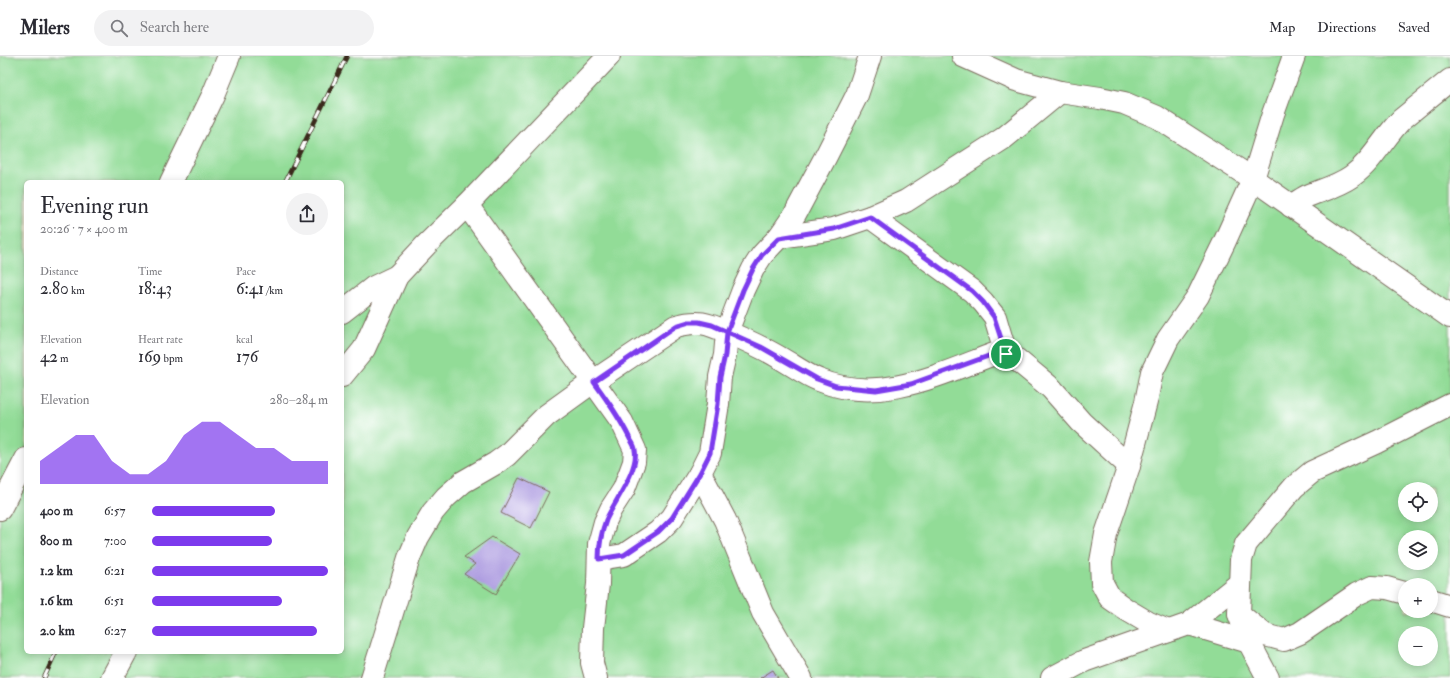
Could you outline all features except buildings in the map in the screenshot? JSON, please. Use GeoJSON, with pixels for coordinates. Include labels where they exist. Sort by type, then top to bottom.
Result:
{"type":"FeatureCollection","features":[{"type":"Feature","properties":{"kind":"street"},"geometry":{"type":"LineString","coordinates":[[172,180],[229,56]]}},
{"type":"Feature","properties":{"kind":"street"},"geometry":{"type":"LineString","coordinates":[[344,373],[364,348],[397,276],[467,205],[608,56]]}},
{"type":"Feature","properties":{"kind":"street"},"geometry":{"type":"LineString","coordinates":[[599,559],[624,555],[658,532],[672,518],[700,473],[710,453],[718,404],[720,377],[725,355],[727,332],[743,290],[753,269],[762,255],[779,238],[795,214],[857,95],[870,56]]}},
{"type":"Feature","properties":{"kind":"street"},"geometry":{"type":"LineString","coordinates":[[963,56],[994,62],[1016,80],[1060,92],[1124,103],[1157,116],[1253,179],[1450,317]]}},
{"type":"Feature","properties":{"kind":"street"},"geometry":{"type":"LineString","coordinates":[[1168,631],[1149,623],[1110,598],[1102,583],[1101,562],[1106,534],[1129,466],[1146,402],[1152,372],[1168,339],[1198,296],[1224,244],[1253,179],[1273,114],[1294,56]]}},
{"type":"Feature","properties":{"kind":"street"},"geometry":{"type":"LineString","coordinates":[[1291,206],[1306,196],[1325,190],[1350,177],[1363,168],[1373,157],[1396,125],[1450,80]]}},
{"type":"Feature","properties":{"kind":"street"},"geometry":{"type":"LineString","coordinates":[[779,238],[834,229],[870,217],[906,201],[1004,138],[1060,92]]}},
{"type":"Feature","properties":{"kind":"street"},"geometry":{"type":"LineString","coordinates":[[467,205],[622,422],[635,450],[634,462],[624,489],[611,509],[605,522],[599,544],[592,662],[596,678]]}},
{"type":"Feature","properties":{"kind":"street"},"geometry":{"type":"LineString","coordinates":[[870,217],[972,291],[983,302],[994,317],[1006,354]]}},
{"type":"Feature","properties":{"kind":"street"},"geometry":{"type":"LineString","coordinates":[[344,310],[374,286],[397,276]]}},
{"type":"Feature","properties":{"kind":"street"},"geometry":{"type":"LineString","coordinates":[[372,678],[409,558],[418,537],[433,512],[446,497],[463,482],[507,455],[547,415],[676,326],[689,322],[699,322],[712,325],[761,347],[817,379],[836,386],[876,390],[911,384],[994,354],[1006,354],[1016,359],[1051,388],[1081,422],[1129,466]]}},
{"type":"Feature","properties":{"kind":"street"},"geometry":{"type":"LineString","coordinates":[[1268,678],[1248,642],[1239,614],[1241,560],[1246,544],[1294,487],[1312,472],[1384,439],[1450,405]]}},
{"type":"Feature","properties":{"kind":"street"},"geometry":{"type":"LineString","coordinates":[[0,509],[24,463]]}},
{"type":"Feature","properties":{"kind":"street"},"geometry":{"type":"LineString","coordinates":[[700,473],[725,520],[763,613],[801,678]]}},
{"type":"Feature","properties":{"kind":"street"},"geometry":{"type":"LineString","coordinates":[[1052,678],[1084,661],[1189,624],[1240,583]]}},
{"type":"Feature","properties":{"kind":"street"},"geometry":{"type":"LineString","coordinates":[[1239,614],[1265,635],[1284,640],[1300,633],[1357,594],[1372,587],[1387,588],[1398,591]]}},
{"type":"Feature","properties":{"kind":"street"},"geometry":{"type":"LineString","coordinates":[[1438,602],[1450,606]]}},
{"type":"Feature","properties":{"kind":"street"},"geometry":{"type":"LineString","coordinates":[[1189,624],[1248,642]]}},
{"type":"Feature","properties":{"kind":"street"},"geometry":{"type":"LineString","coordinates":[[112,678],[125,654]]}},
{"type":"Feature","properties":{"kind":"green space"},"geometry":{"type":"Polygon","coordinates":[[[0,56],[1450,56],[1450,678],[0,678],[0,56]]]}},
{"type":"Feature","properties":{"kind":"railway"},"geometry":{"type":"LineString","coordinates":[[286,180],[347,56]]}},
{"type":"Feature","properties":{"kind":"railway"},"geometry":{"type":"LineString","coordinates":[[44,678],[55,654]]}},
{"type":"Feature","properties":{"kind":"route"},"geometry":{"type":"LineString","coordinates":[[1006,354],[994,317],[983,302],[972,291],[870,217],[834,229],[779,238],[762,255],[753,269],[743,290],[727,332],[725,355],[720,377],[718,404],[710,453],[700,473],[672,518],[658,532],[624,555],[599,559],[599,544],[605,522],[611,509],[624,489],[634,462],[635,450],[622,422],[594,382],[676,326],[689,322],[699,322],[712,325],[727,332],[761,347],[817,379],[836,386],[876,390],[911,384],[994,354],[1006,354]]}}]}
